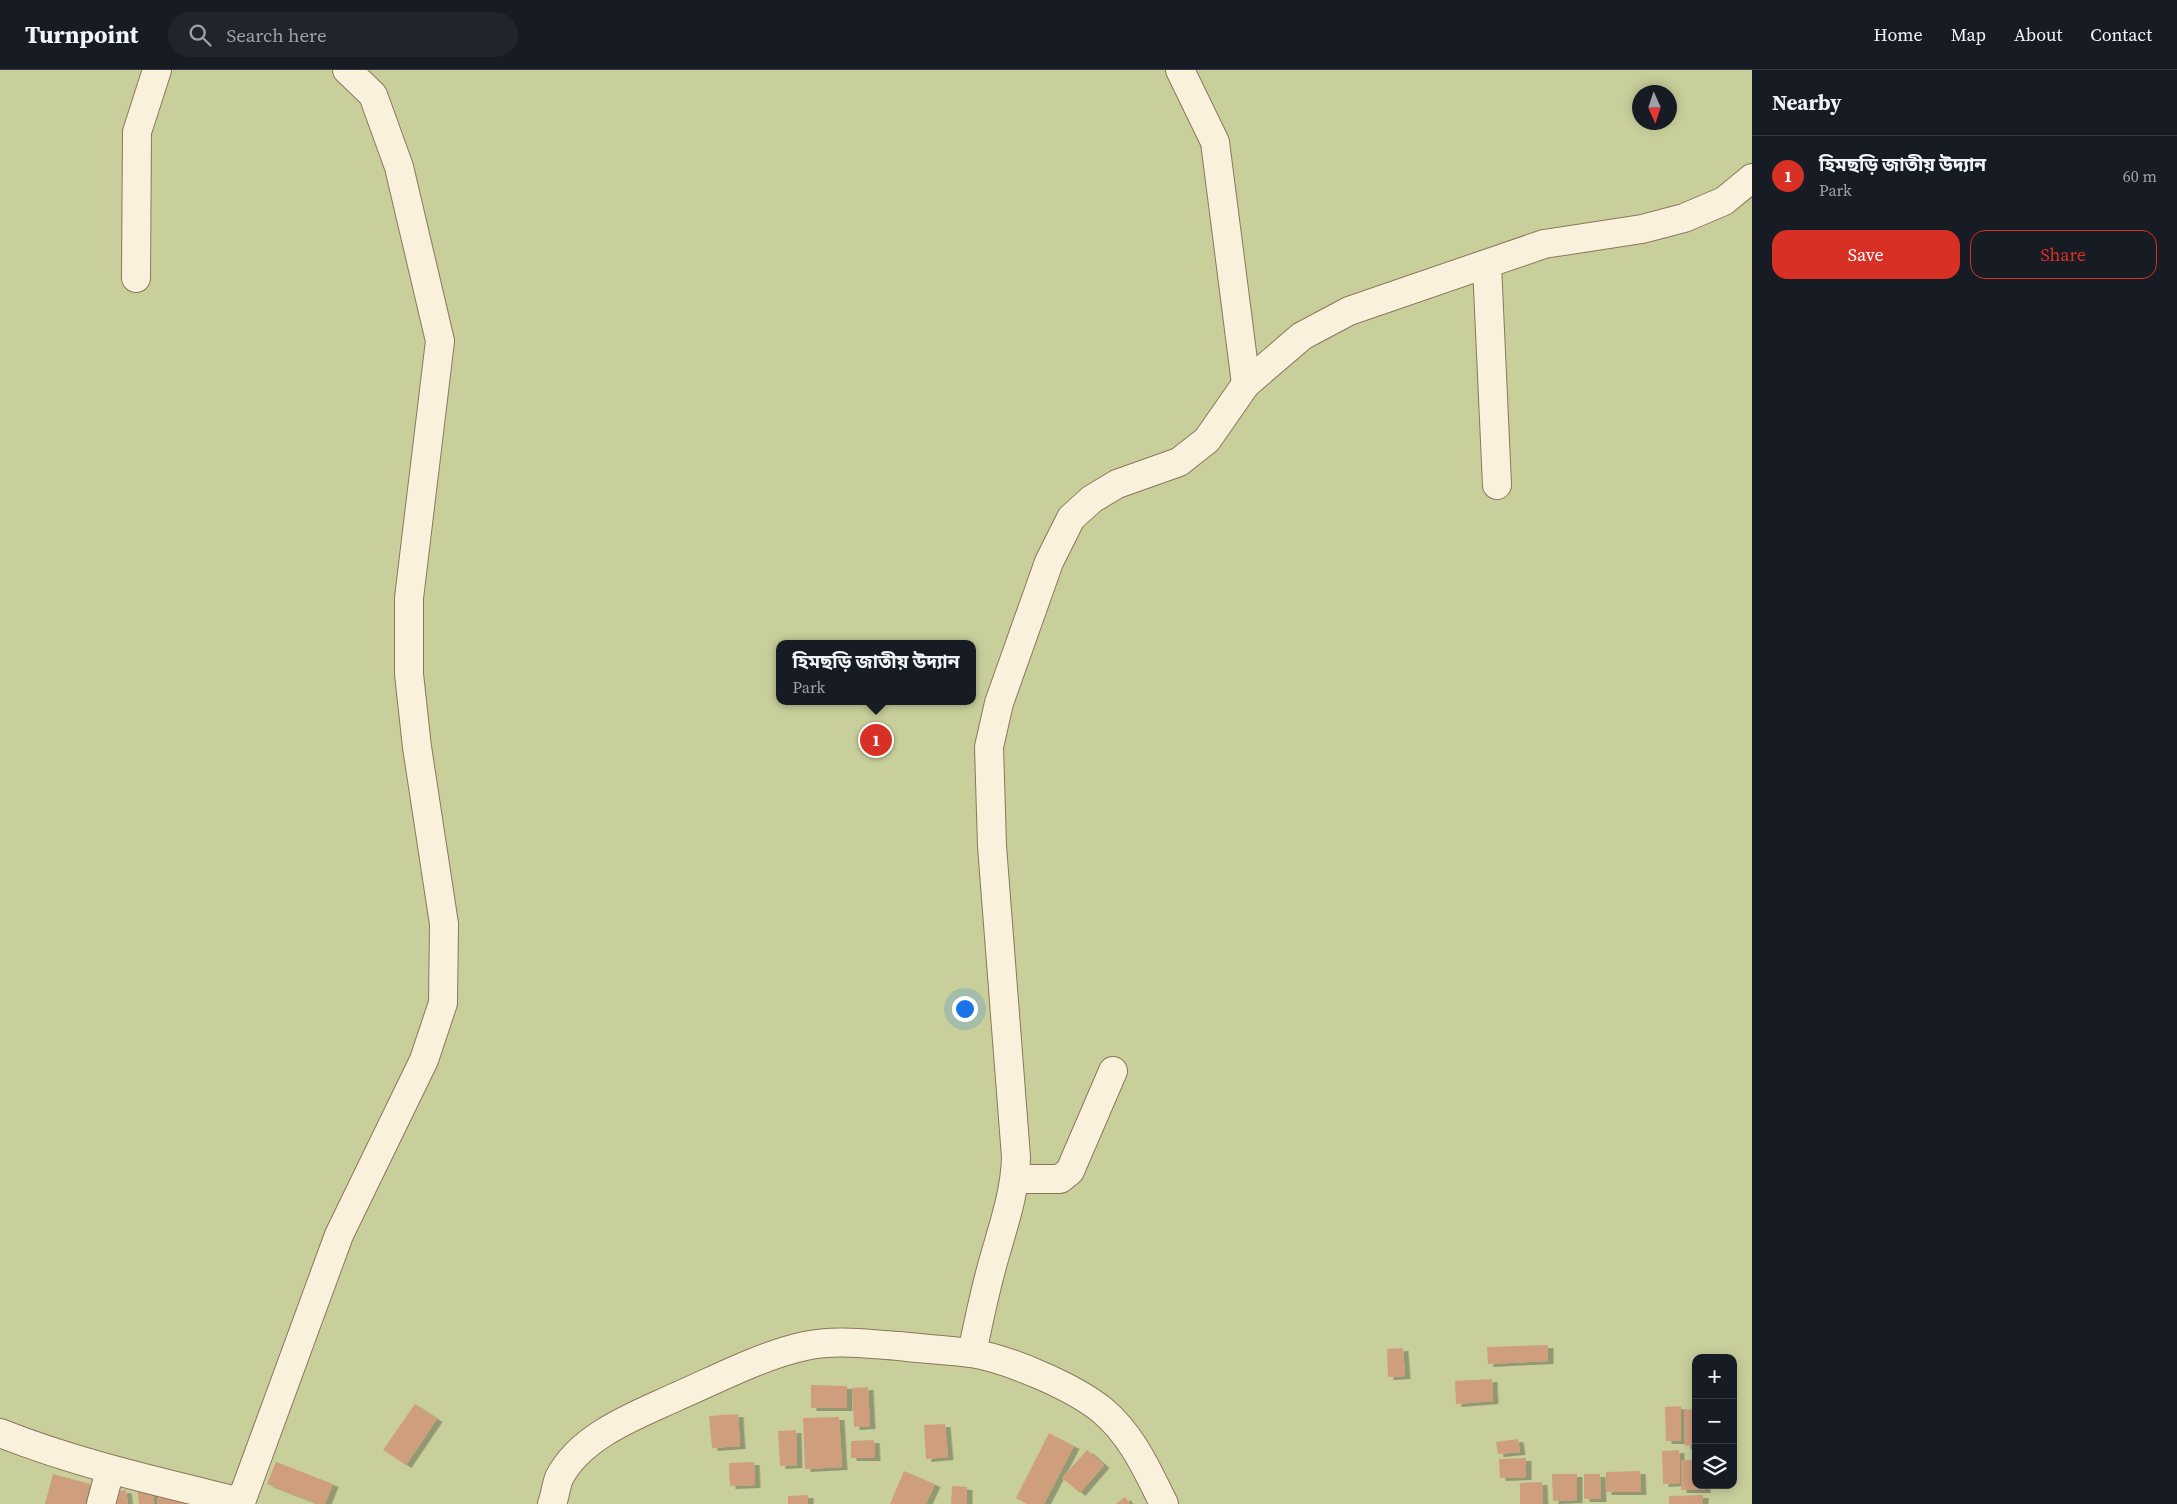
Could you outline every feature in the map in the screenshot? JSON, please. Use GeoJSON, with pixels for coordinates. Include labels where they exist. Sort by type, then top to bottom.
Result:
{"type":"FeatureCollection","features":[{"type":"Feature","properties":{"kind":"street"},"geometry":{"type":"LineString","coordinates":[[136,278],[137,132],[157,70]]}},
{"type":"Feature","properties":{"kind":"street"},"geometry":{"type":"LineString","coordinates":[[0,1433],[30,1445],[110,1470],[241,1503],[339,1235],[424,1060],[443,1003],[444,924],[417,747],[409,674],[410,598],[440,341],[399,167],[374,95],[347,70]]}},
{"type":"Feature","properties":{"kind":"street"},"geometry":{"type":"LineString","coordinates":[[1180,70],[1215,142],[1246,384]]}},
{"type":"Feature","properties":{"kind":"street"},"geometry":{"type":"LineString","coordinates":[[972,1353],[992,1267],[1008,1216],[1016,1179],[990,794],[989,747],[999,703],[1049,562],[1072,518],[1092,499],[1117,484],[1179,462],[1207,440],[1246,384],[1302,336],[1349,312],[1392,295],[1487,265],[1544,244],[1642,229],[1684,218],[1724,201],[1752,178]]}},
{"type":"Feature","properties":{"kind":"street"},"geometry":{"type":"LineString","coordinates":[[1487,265],[1497,485]]}},
{"type":"Feature","properties":{"kind":"street"},"geometry":{"type":"LineString","coordinates":[[1016,1179],[1060,1179],[1070,1171],[1113,1071]]}},
{"type":"Feature","properties":{"kind":"street"},"geometry":{"type":"LineString","coordinates":[[552,1504],[559,1479],[577,1453],[596,1437],[638,1414],[705,1384],[788,1351],[806,1346],[844,1342],[972,1353],[1002,1361],[1045,1378],[1079,1395],[1102,1411],[1141,1457],[1164,1504]]}},
{"type":"Feature","properties":{"kind":"street"},"geometry":{"type":"LineString","coordinates":[[101,1504],[110,1470]]}},
{"type":"Feature","properties":{"kind":"green space"},"geometry":{"type":"Polygon","coordinates":[[[0,70],[1752,70],[1752,1504],[0,1504],[0,70]]]}},
{"type":"Feature","properties":{"kind":"building"},"geometry":{"type":"Polygon","coordinates":[[[1548,1345],[1548,1361],[1488,1364],[1487,1347],[1548,1345]]]}},
{"type":"Feature","properties":{"kind":"building"},"geometry":{"type":"Polygon","coordinates":[[[1403,1348],[1405,1376],[1388,1377],[1387,1349],[1403,1348]]]}},
{"type":"Feature","properties":{"kind":"building"},"geometry":{"type":"Polygon","coordinates":[[[1492,1379],[1493,1401],[1456,1404],[1455,1381],[1492,1379]]]}},
{"type":"Feature","properties":{"kind":"building"},"geometry":{"type":"Polygon","coordinates":[[[811,1385],[847,1386],[847,1408],[811,1408],[811,1385]]]}},
{"type":"Feature","properties":{"kind":"building"},"geometry":{"type":"Polygon","coordinates":[[[868,1387],[870,1426],[854,1427],[852,1388],[868,1387]]]}},
{"type":"Feature","properties":{"kind":"building"},"geometry":{"type":"Polygon","coordinates":[[[415,1404],[437,1419],[406,1465],[383,1450],[415,1404]]]}},
{"type":"Feature","properties":{"kind":"building"},"geometry":{"type":"Polygon","coordinates":[[[1681,1406],[1681,1441],[1666,1441],[1665,1407],[1681,1406]]]}},
{"type":"Feature","properties":{"kind":"building"},"geometry":{"type":"Polygon","coordinates":[[[1692,1409],[1692,1445],[1685,1446],[1684,1410],[1692,1409]]]}},
{"type":"Feature","properties":{"kind":"building"},"geometry":{"type":"Polygon","coordinates":[[[738,1414],[740,1446],[712,1448],[709,1416],[738,1414]]]}},
{"type":"Feature","properties":{"kind":"building"},"geometry":{"type":"Polygon","coordinates":[[[839,1417],[842,1467],[805,1469],[803,1418],[839,1417]]]}},
{"type":"Feature","properties":{"kind":"building"},"geometry":{"type":"Polygon","coordinates":[[[945,1424],[948,1457],[926,1459],[924,1425],[945,1424]]]}},
{"type":"Feature","properties":{"kind":"building"},"geometry":{"type":"Polygon","coordinates":[[[796,1430],[797,1465],[780,1466],[778,1431],[796,1430]]]}},
{"type":"Feature","properties":{"kind":"building"},"geometry":{"type":"Polygon","coordinates":[[[1049,1433],[1074,1446],[1044,1504],[1027,1504],[1016,1498],[1049,1433]]]}},
{"type":"Feature","properties":{"kind":"building"},"geometry":{"type":"Polygon","coordinates":[[[1518,1439],[1520,1452],[1498,1454],[1496,1442],[1518,1439]]]}},
{"type":"Feature","properties":{"kind":"building"},"geometry":{"type":"Polygon","coordinates":[[[874,1440],[875,1458],[851,1458],[851,1441],[874,1440]]]}},
{"type":"Feature","properties":{"kind":"building"},"geometry":{"type":"Polygon","coordinates":[[[1087,1450],[1104,1465],[1080,1493],[1062,1478],[1087,1450]]]}},
{"type":"Feature","properties":{"kind":"building"},"geometry":{"type":"Polygon","coordinates":[[[1679,1450],[1680,1483],[1663,1484],[1662,1451],[1679,1450]]]}},
{"type":"Feature","properties":{"kind":"building"},"geometry":{"type":"Polygon","coordinates":[[[1526,1458],[1526,1477],[1500,1478],[1499,1459],[1526,1458]]]}},
{"type":"Feature","properties":{"kind":"building"},"geometry":{"type":"Polygon","coordinates":[[[1681,1460],[1692,1460],[1692,1489],[1705,1490],[1681,1490],[1681,1460]]]}},
{"type":"Feature","properties":{"kind":"building"},"geometry":{"type":"Polygon","coordinates":[[[276,1462],[333,1484],[325,1504],[318,1504],[267,1484],[276,1462]]]}},
{"type":"Feature","properties":{"kind":"building"},"geometry":{"type":"Polygon","coordinates":[[[754,1462],[755,1485],[730,1486],[729,1463],[754,1462]]]}},
{"type":"Feature","properties":{"kind":"building"},"geometry":{"type":"Polygon","coordinates":[[[904,1471],[935,1484],[926,1504],[890,1504],[904,1471]]]}},
{"type":"Feature","properties":{"kind":"building"},"geometry":{"type":"Polygon","coordinates":[[[1640,1471],[1641,1492],[1606,1492],[1606,1472],[1640,1471]]]}},
{"type":"Feature","properties":{"kind":"building"},"geometry":{"type":"Polygon","coordinates":[[[53,1474],[90,1484],[85,1504],[45,1504],[53,1474]]]}},
{"type":"Feature","properties":{"kind":"building"},"geometry":{"type":"Polygon","coordinates":[[[1552,1474],[1577,1474],[1577,1500],[1553,1501],[1552,1474]]]}},
{"type":"Feature","properties":{"kind":"building"},"geometry":{"type":"Polygon","coordinates":[[[1584,1474],[1600,1474],[1601,1499],[1584,1499],[1584,1474]]]}},
{"type":"Feature","properties":{"kind":"building"},"geometry":{"type":"Polygon","coordinates":[[[1542,1482],[1543,1504],[1520,1504],[1520,1483],[1542,1482]]]}},
{"type":"Feature","properties":{"kind":"building"},"geometry":{"type":"Polygon","coordinates":[[[152,1484],[154,1504],[139,1504],[137,1485],[152,1484]]]}},
{"type":"Feature","properties":{"kind":"building"},"geometry":{"type":"Polygon","coordinates":[[[952,1486],[967,1487],[967,1504],[951,1504],[952,1486]]]}},
{"type":"Feature","properties":{"kind":"building"},"geometry":{"type":"Polygon","coordinates":[[[126,1490],[128,1504],[115,1504],[114,1491],[126,1490]]]}},
{"type":"Feature","properties":{"kind":"building"},"geometry":{"type":"Polygon","coordinates":[[[808,1495],[808,1504],[788,1504],[788,1496],[808,1495]]]}},
{"type":"Feature","properties":{"kind":"building"},"geometry":{"type":"Polygon","coordinates":[[[1703,1495],[1703,1504],[1669,1504],[1669,1496],[1703,1495]]]}},
{"type":"Feature","properties":{"kind":"building"},"geometry":{"type":"Polygon","coordinates":[[[200,1497],[201,1504],[157,1504],[157,1498],[200,1497]]]}},
{"type":"Feature","properties":{"kind":"building"},"geometry":{"type":"Polygon","coordinates":[[[1125,1497],[1130,1504],[1116,1504],[1125,1497]]]}},
{"type":"Feature","properties":{"kind":"place","name":"হিমছড়ি জাতীয় উদ্যান"},"geometry":{"type":"Point","coordinates":[876,740]}}]}
